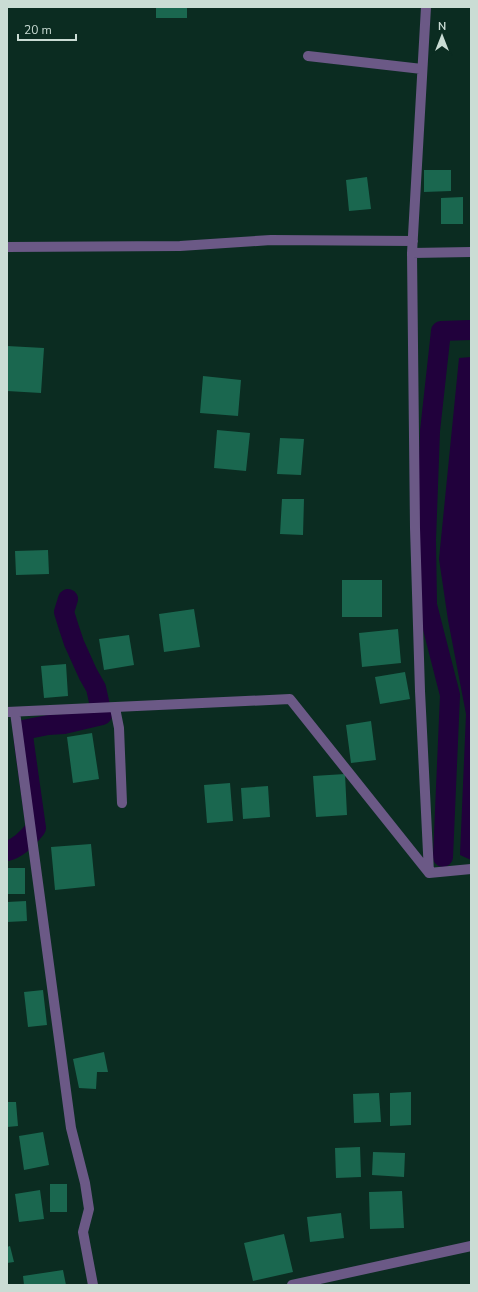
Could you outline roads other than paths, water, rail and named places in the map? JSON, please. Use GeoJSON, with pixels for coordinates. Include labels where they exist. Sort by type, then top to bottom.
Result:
{"type":"FeatureCollection","features":[{"type":"Feature","properties":{"kind":"street"},"geometry":{"type":"LineString","coordinates":[[426,7],[412,253],[416,544],[429,873]]}},
{"type":"Feature","properties":{"kind":"street"},"geometry":{"type":"LineString","coordinates":[[308,56],[422,69]]}},
{"type":"Feature","properties":{"kind":"street"},"geometry":{"type":"LineString","coordinates":[[7,246],[180,246],[271,240],[363,242],[413,241]]}},
{"type":"Feature","properties":{"kind":"street"},"geometry":{"type":"LineString","coordinates":[[412,253],[471,252]]}},
{"type":"Feature","properties":{"kind":"street"},"geometry":{"type":"LineString","coordinates":[[93,1285],[83,1232],[89,1209],[85,1183],[71,1128],[31,833],[11,712],[290,700],[429,873]]}},
{"type":"Feature","properties":{"kind":"street"},"geometry":{"type":"LineString","coordinates":[[115,708],[119,728],[122,803]]}},
{"type":"Feature","properties":{"kind":"street"},"geometry":{"type":"LineString","coordinates":[[429,873],[471,869]]}},
{"type":"Feature","properties":{"kind":"street"},"geometry":{"type":"LineString","coordinates":[[292,1285],[471,1246]]}},
{"type":"Feature","properties":{"kind":"waterway"},"geometry":{"type":"LineString","coordinates":[[443,857],[450,695],[427,605],[426,540],[430,431],[441,331],[471,330]]}},
{"type":"Feature","properties":{"kind":"waterway"},"geometry":{"type":"LineString","coordinates":[[7,851],[20,845],[36,828],[23,730],[48,725],[64,724],[102,715],[96,688],[74,643],[64,612],[68,599]]}}]}
